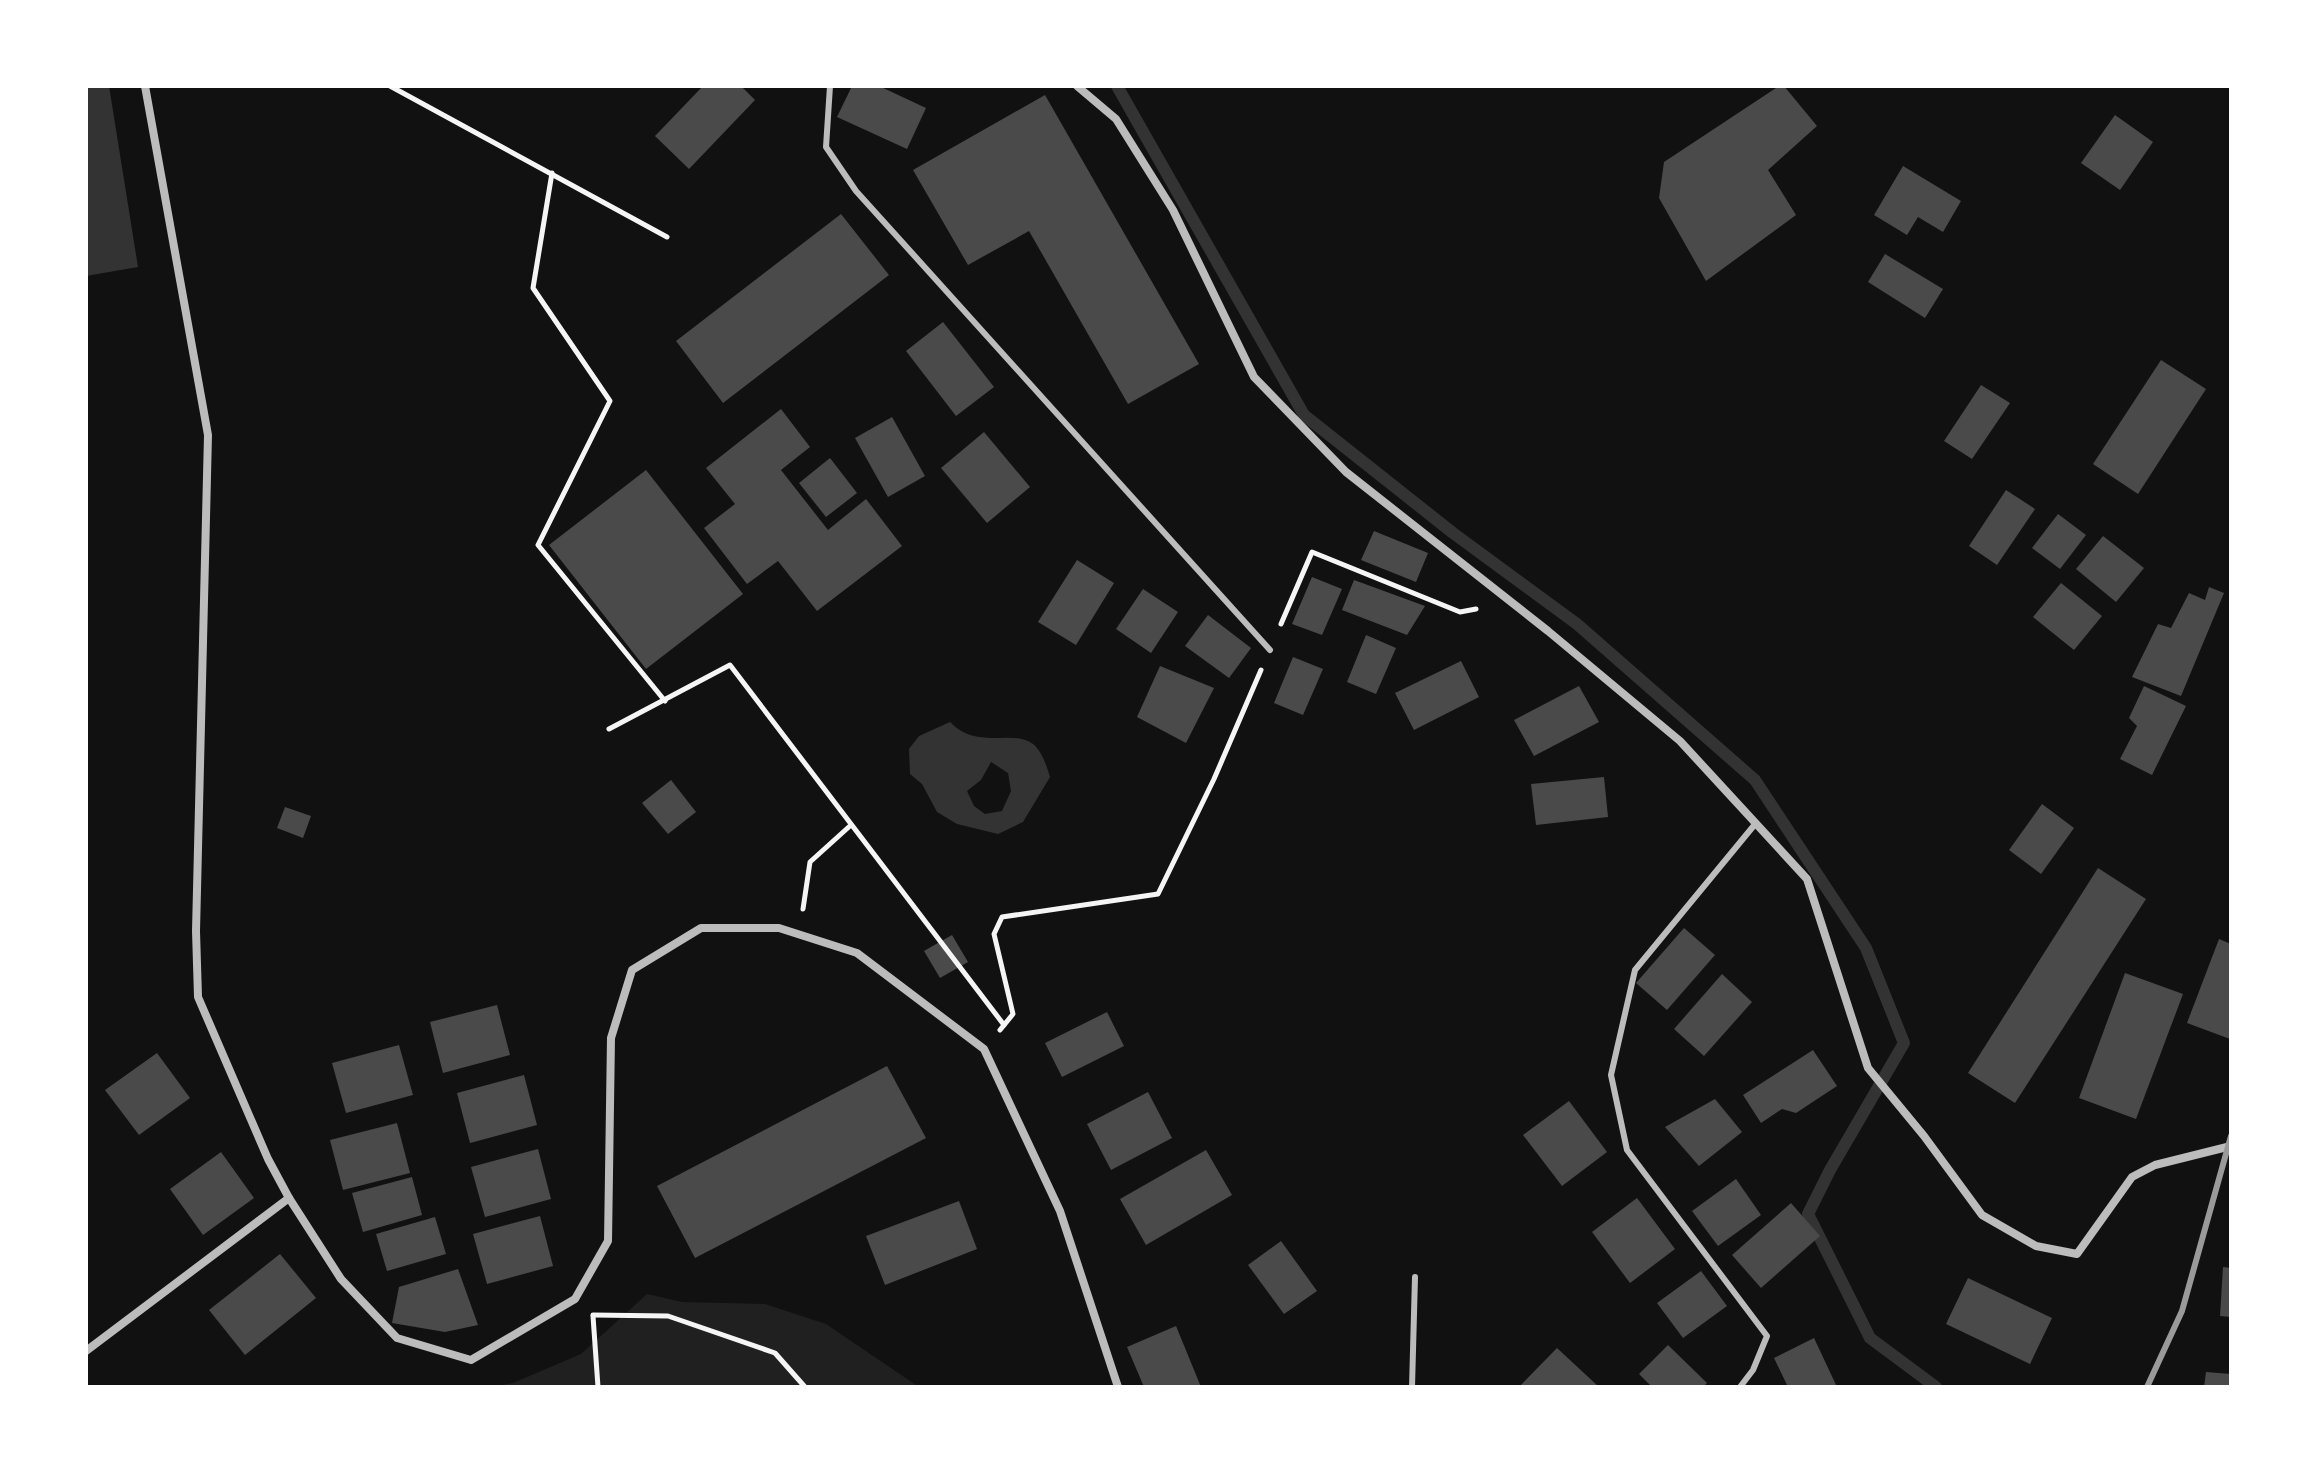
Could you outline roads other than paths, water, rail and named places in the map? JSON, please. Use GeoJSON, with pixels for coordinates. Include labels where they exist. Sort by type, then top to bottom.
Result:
{"type":"FeatureCollection","features":[{"type":"Feature","properties":{"kind":"street"},"geometry":{"type":"LineString","coordinates":[[145,86],[208,435],[196,931],[198,997],[268,1159],[341,1279],[397,1338],[471,1360],[575,1299],[608,1241],[611,1038],[632,970],[701,928],[779,928],[857,953],[984,1049],[1060,1211],[1118,1387]]}},
{"type":"Feature","properties":{"kind":"street"},"geometry":{"type":"LineString","coordinates":[[1077,86],[1116,119],[1173,210],[1254,377],[1346,472],[1548,631],[1680,741],[1807,879],[1868,1068],[1924,1136],[1982,1215],[2036,1246],[2077,1254],[2132,1177],[2155,1165],[2231,1146]]}},
{"type":"Feature","properties":{"kind":"street"},"geometry":{"type":"LineString","coordinates":[[86,1351],[289,1198]]}},
{"type":"Feature","properties":{"kind":"lane"},"geometry":{"type":"LineString","coordinates":[[830,86],[826,147],[856,191],[1270,650]]}},
{"type":"Feature","properties":{"kind":"lane"},"geometry":{"type":"LineString","coordinates":[[1740,1387],[1753,1370],[1767,1336],[1627,1150],[1611,1075],[1635,970],[1756,823]]}},
{"type":"Feature","properties":{"kind":"lane"},"geometry":{"type":"LineString","coordinates":[[1412,1387],[1415,1277]]}},
{"type":"Feature","properties":{"kind":"waterway"},"geometry":{"type":"LineString","coordinates":[[1117,86],[1304,415],[1453,533],[1577,624],[1755,780],[1866,948],[1904,1043],[1808,1214],[1870,1338],[1936,1387]]}},
{"type":"Feature","properties":{"kind":"railway"},"geometry":{"type":"LineString","coordinates":[[2147,1387],[2182,1311],[2231,1136]]}}]}
